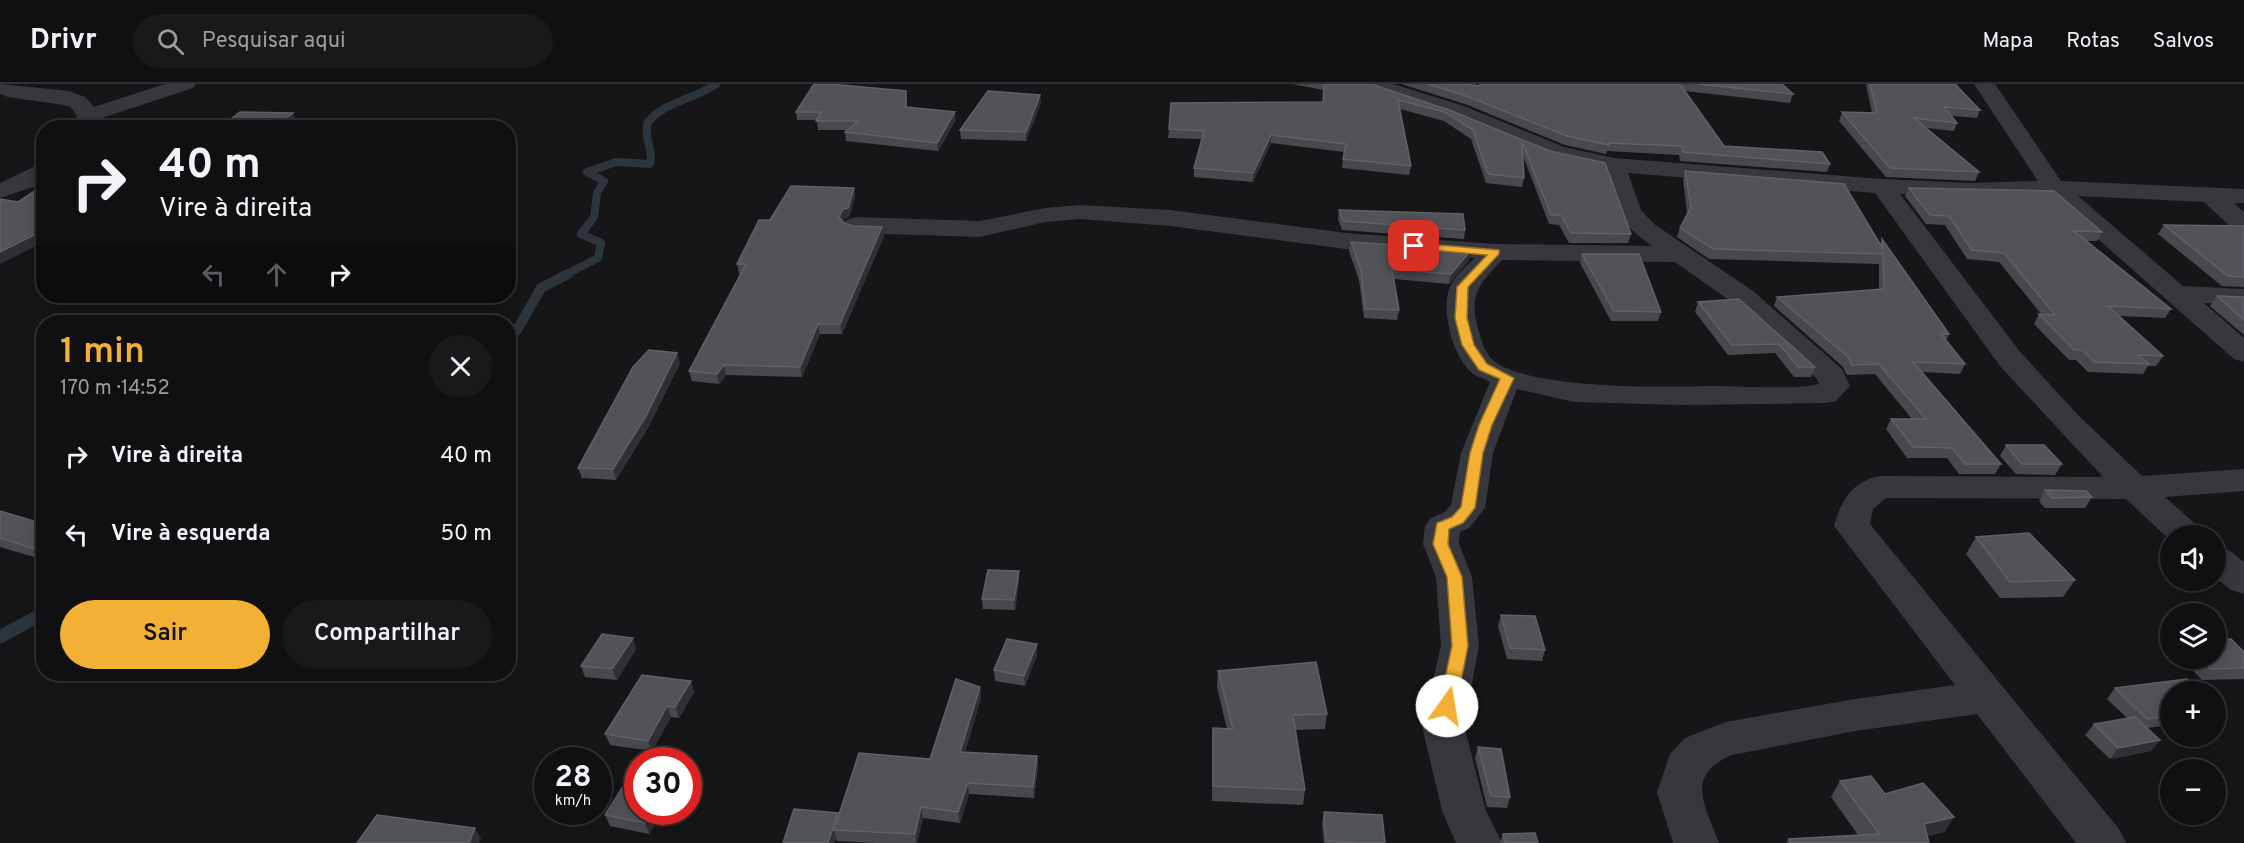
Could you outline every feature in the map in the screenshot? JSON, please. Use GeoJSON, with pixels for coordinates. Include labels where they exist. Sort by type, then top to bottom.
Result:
{"type":"FeatureCollection","features":[{"type":"Feature","properties":{"kind":"street"},"geometry":{"type":"LineString","coordinates":[[89,120],[186,84]]}},
{"type":"Feature","properties":{"kind":"street"},"geometry":{"type":"LineString","coordinates":[[1372,84],[1456,111],[1557,153],[1614,165],[1882,186],[1971,190],[2054,188],[2244,196]]}},
{"type":"Feature","properties":{"kind":"street"},"geometry":{"type":"LineString","coordinates":[[1984,84],[2002,107],[2054,188],[2244,353]]}},
{"type":"Feature","properties":{"kind":"street"},"geometry":{"type":"LineString","coordinates":[[0,86],[18,94],[75,99],[86,107],[84,120]]}},
{"type":"Feature","properties":{"kind":"street"},"geometry":{"type":"LineString","coordinates":[[1495,252],[1463,287],[1461,318],[1468,345],[1483,367],[1507,378],[1574,393],[1683,396],[1825,394],[1835,386],[1831,375],[1751,304],[1645,229],[1629,213],[1614,165]]}},
{"type":"Feature","properties":{"kind":"street"},"geometry":{"type":"LineString","coordinates":[[0,191],[26,182],[36,175]]}},
{"type":"Feature","properties":{"kind":"street"},"geometry":{"type":"LineString","coordinates":[[1882,186],[1954,287],[2030,383],[2133,488],[2175,525]]}},
{"type":"Feature","properties":{"kind":"street"},"geometry":{"type":"LineString","coordinates":[[2210,194],[2244,226]]}},
{"type":"Feature","properties":{"kind":"street"},"geometry":{"type":"LineString","coordinates":[[855,225],[980,229],[1045,215],[1080,212],[1170,218],[1346,241],[1495,252],[1682,254]]}},
{"type":"Feature","properties":{"kind":"street"},"geometry":{"type":"LineString","coordinates":[[2176,294],[2244,297]]}},
{"type":"Feature","properties":{"kind":"street"},"geometry":{"type":"LineString","coordinates":[[1479,843],[1464,812],[1443,726],[1460,646],[1454,577],[1441,544],[1441,532],[1443,526],[1458,520],[1468,508],[1477,453],[1486,425],[1507,378]]}},
{"type":"Feature","properties":{"kind":"street"},"geometry":{"type":"LineString","coordinates":[[2103,843],[1852,526],[1857,504],[1878,487],[2133,488],[2244,480]]}},
{"type":"Feature","properties":{"kind":"street"},"geometry":{"type":"LineString","coordinates":[[2226,566],[2244,581]]}},
{"type":"Feature","properties":{"kind":"street"},"geometry":{"type":"LineString","coordinates":[[1696,843],[1679,792],[1685,766],[1700,750],[1726,739],[1855,716],[1986,697]]}},
{"type":"Feature","properties":{"kind":"building"},"geometry":{"type":"Polygon","coordinates":[[[814,84],[906,91],[906,107],[955,112],[937,143],[845,132],[858,121],[816,121],[821,112],[796,112],[814,84]]]}},
{"type":"Feature","properties":{"kind":"building"},"geometry":{"type":"Polygon","coordinates":[[[1324,84],[1371,84],[1449,110],[1550,151],[1605,163],[1631,234],[1571,233],[1561,215],[1551,215],[1522,142],[1524,178],[1488,174],[1473,130],[1445,112],[1398,100],[1411,166],[1343,159],[1346,144],[1271,135],[1253,173],[1194,168],[1204,131],[1169,129],[1171,103],[1323,102],[1324,84]]]}},
{"type":"Feature","properties":{"kind":"building"},"geometry":{"type":"Polygon","coordinates":[[[1428,84],[1479,86],[1480,84],[1680,84],[1724,146],[1822,152],[1830,164],[1683,152],[1682,146],[1609,143],[1609,145],[1567,136],[1466,96],[1428,84]]]}},
{"type":"Feature","properties":{"kind":"building"},"geometry":{"type":"Polygon","coordinates":[[[1698,84],[1782,84],[1793,94],[1698,84]]]}},
{"type":"Feature","properties":{"kind":"building"},"geometry":{"type":"Polygon","coordinates":[[[1870,84],[1955,84],[1980,110],[1944,107],[1957,123],[1914,118],[1979,172],[1890,168],[1842,112],[1877,113],[1870,84]]]}},
{"type":"Feature","properties":{"kind":"building"},"geometry":{"type":"Polygon","coordinates":[[[988,91],[1040,95],[1026,132],[960,130],[988,91]]]}},
{"type":"Feature","properties":{"kind":"building"},"geometry":{"type":"Polygon","coordinates":[[[240,112],[293,113],[284,120],[143,120],[145,119],[231,119],[240,112]]]}},
{"type":"Feature","properties":{"kind":"building"},"geometry":{"type":"Polygon","coordinates":[[[1685,171],[1844,184],[1883,249],[1882,239],[1949,334],[1941,334],[1965,364],[1913,362],[2001,464],[1965,464],[1952,448],[1913,447],[1891,419],[1926,419],[1879,364],[1852,365],[1848,357],[1777,297],[1884,289],[1883,254],[1713,249],[1680,228],[1691,207],[1685,171]]]}},
{"type":"Feature","properties":{"kind":"building"},"geometry":{"type":"Polygon","coordinates":[[[791,186],[854,188],[848,208],[843,209],[839,217],[844,223],[853,226],[882,227],[840,324],[818,324],[800,367],[724,365],[717,374],[689,371],[746,264],[737,264],[759,220],[770,220],[791,186]]]}},
{"type":"Feature","properties":{"kind":"building"},"geometry":{"type":"Polygon","coordinates":[[[1909,188],[2054,191],[2102,232],[2074,231],[2171,309],[2108,306],[2163,356],[2138,355],[2149,364],[2094,362],[2082,350],[2074,350],[2039,314],[2055,315],[2004,253],[1972,250],[1949,216],[1930,215],[1909,188]]]}},
{"type":"Feature","properties":{"kind":"building"},"geometry":{"type":"Polygon","coordinates":[[[36,190],[36,234],[0,252],[0,199],[18,202],[36,190]]]}},
{"type":"Feature","properties":{"kind":"building"},"geometry":{"type":"Polygon","coordinates":[[[1339,210],[1463,214],[1465,230],[1343,221],[1339,210]]]}},
{"type":"Feature","properties":{"kind":"building"},"geometry":{"type":"Polygon","coordinates":[[[2164,225],[2244,226],[2244,277],[2228,276],[2164,225]]]}},
{"type":"Feature","properties":{"kind":"building"},"geometry":{"type":"Polygon","coordinates":[[[1351,242],[1471,250],[1451,274],[1392,269],[1399,310],[1365,309],[1361,270],[1351,242]]]}},
{"type":"Feature","properties":{"kind":"building"},"geometry":{"type":"Polygon","coordinates":[[[1582,254],[1639,254],[1661,312],[1614,311],[1582,254]]]}},
{"type":"Feature","properties":{"kind":"building"},"geometry":{"type":"Polygon","coordinates":[[[2217,296],[2244,297],[2244,320],[2217,296]]]}},
{"type":"Feature","properties":{"kind":"building"},"geometry":{"type":"Polygon","coordinates":[[[1739,299],[1815,367],[1798,367],[1779,344],[1732,345],[1698,302],[1739,299]]]}},
{"type":"Feature","properties":{"kind":"building"},"geometry":{"type":"Polygon","coordinates":[[[649,350],[677,353],[646,416],[613,469],[578,468],[633,367],[649,350]]]}},
{"type":"Feature","properties":{"kind":"building"},"geometry":{"type":"Polygon","coordinates":[[[2006,445],[2044,445],[2062,464],[2022,464],[2006,445]]]}},
{"type":"Feature","properties":{"kind":"building"},"geometry":{"type":"Polygon","coordinates":[[[2045,490],[2086,491],[2092,497],[2052,498],[2045,490]]]}},
{"type":"Feature","properties":{"kind":"building"},"geometry":{"type":"Polygon","coordinates":[[[0,511],[36,522],[36,549],[0,538],[0,511]]]}},
{"type":"Feature","properties":{"kind":"building"},"geometry":{"type":"Polygon","coordinates":[[[2029,533],[2075,580],[2010,582],[1976,537],[2029,533]]]}},
{"type":"Feature","properties":{"kind":"building"},"geometry":{"type":"Polygon","coordinates":[[[988,570],[1019,571],[1014,600],[982,599],[988,570]]]}},
{"type":"Feature","properties":{"kind":"building"},"geometry":{"type":"Polygon","coordinates":[[[1501,615],[1535,616],[1545,650],[1510,648],[1501,615]]]}},
{"type":"Feature","properties":{"kind":"building"},"geometry":{"type":"Polygon","coordinates":[[[602,634],[633,638],[612,669],[581,666],[602,634]]]}},
{"type":"Feature","properties":{"kind":"building"},"geometry":{"type":"Polygon","coordinates":[[[1007,639],[1037,644],[1024,676],[994,670],[1007,639]]]}},
{"type":"Feature","properties":{"kind":"building"},"geometry":{"type":"Polygon","coordinates":[[[2226,639],[2231,639],[2244,652],[2244,668],[2226,669],[2226,639]]]}},
{"type":"Feature","properties":{"kind":"building"},"geometry":{"type":"Polygon","coordinates":[[[1316,662],[1327,714],[1293,715],[1305,790],[1213,786],[1213,728],[1233,729],[1218,671],[1316,662]]]}},
{"type":"Feature","properties":{"kind":"building"},"geometry":{"type":"Polygon","coordinates":[[[642,675],[691,681],[675,707],[667,706],[648,741],[605,734],[642,675]]]}},
{"type":"Feature","properties":{"kind":"building"},"geometry":{"type":"Polygon","coordinates":[[[956,679],[980,687],[960,752],[1037,756],[1033,787],[968,783],[958,812],[921,807],[915,834],[834,830],[859,753],[930,759],[956,679]]]}},
{"type":"Feature","properties":{"kind":"building"},"geometry":{"type":"Polygon","coordinates":[[[2160,682],[2160,717],[2147,719],[2115,688],[2160,682]]]}},
{"type":"Feature","properties":{"kind":"building"},"geometry":{"type":"Polygon","coordinates":[[[2135,717],[2160,740],[2118,748],[2094,724],[2135,717]]]}},
{"type":"Feature","properties":{"kind":"building"},"geometry":{"type":"Polygon","coordinates":[[[1478,747],[1501,749],[1510,797],[1491,796],[1478,747]]]}},
{"type":"Feature","properties":{"kind":"building"},"geometry":{"type":"Polygon","coordinates":[[[1871,776],[1885,794],[1923,783],[1954,817],[1924,824],[1929,843],[1791,843],[1789,839],[1879,834],[1840,781],[1871,776]]]}},
{"type":"Feature","properties":{"kind":"building"},"geometry":{"type":"Polygon","coordinates":[[[624,785],[624,819],[612,816],[612,804],[624,785]]]}},
{"type":"Feature","properties":{"kind":"building"},"geometry":{"type":"Polygon","coordinates":[[[794,809],[838,813],[828,843],[783,843],[794,809]]]}},
{"type":"Feature","properties":{"kind":"building"},"geometry":{"type":"Polygon","coordinates":[[[1324,812],[1382,815],[1385,843],[1326,841],[1324,812]]]}},
{"type":"Feature","properties":{"kind":"building"},"geometry":{"type":"Polygon","coordinates":[[[377,815],[475,828],[469,843],[357,843],[377,815]]]}},
{"type":"Feature","properties":{"kind":"building"},"geometry":{"type":"Polygon","coordinates":[[[1535,833],[1538,843],[1505,843],[1503,834],[1535,833]]]}},
{"type":"Feature","properties":{"kind":"waterway"},"geometry":{"type":"LineString","coordinates":[[565,275],[598,258],[601,243],[581,234],[594,217],[597,193],[604,181],[587,172],[616,162],[650,164],[648,122],[662,110],[716,84]]}},
{"type":"Feature","properties":{"kind":"waterway"},"geometry":{"type":"LineString","coordinates":[[516,331],[541,288],[568,274]]}},
{"type":"Feature","properties":{"kind":"waterway"},"geometry":{"type":"LineString","coordinates":[[0,637],[36,617]]}},
{"type":"Feature","properties":{"kind":"route"},"geometry":{"type":"LineString","coordinates":[[1414,246],[1495,252],[1463,287],[1461,318],[1468,345],[1483,367],[1507,378],[1486,425],[1477,453],[1468,508],[1458,520],[1443,526],[1441,532],[1441,544],[1454,577],[1460,646],[1447,706]]}}]}
